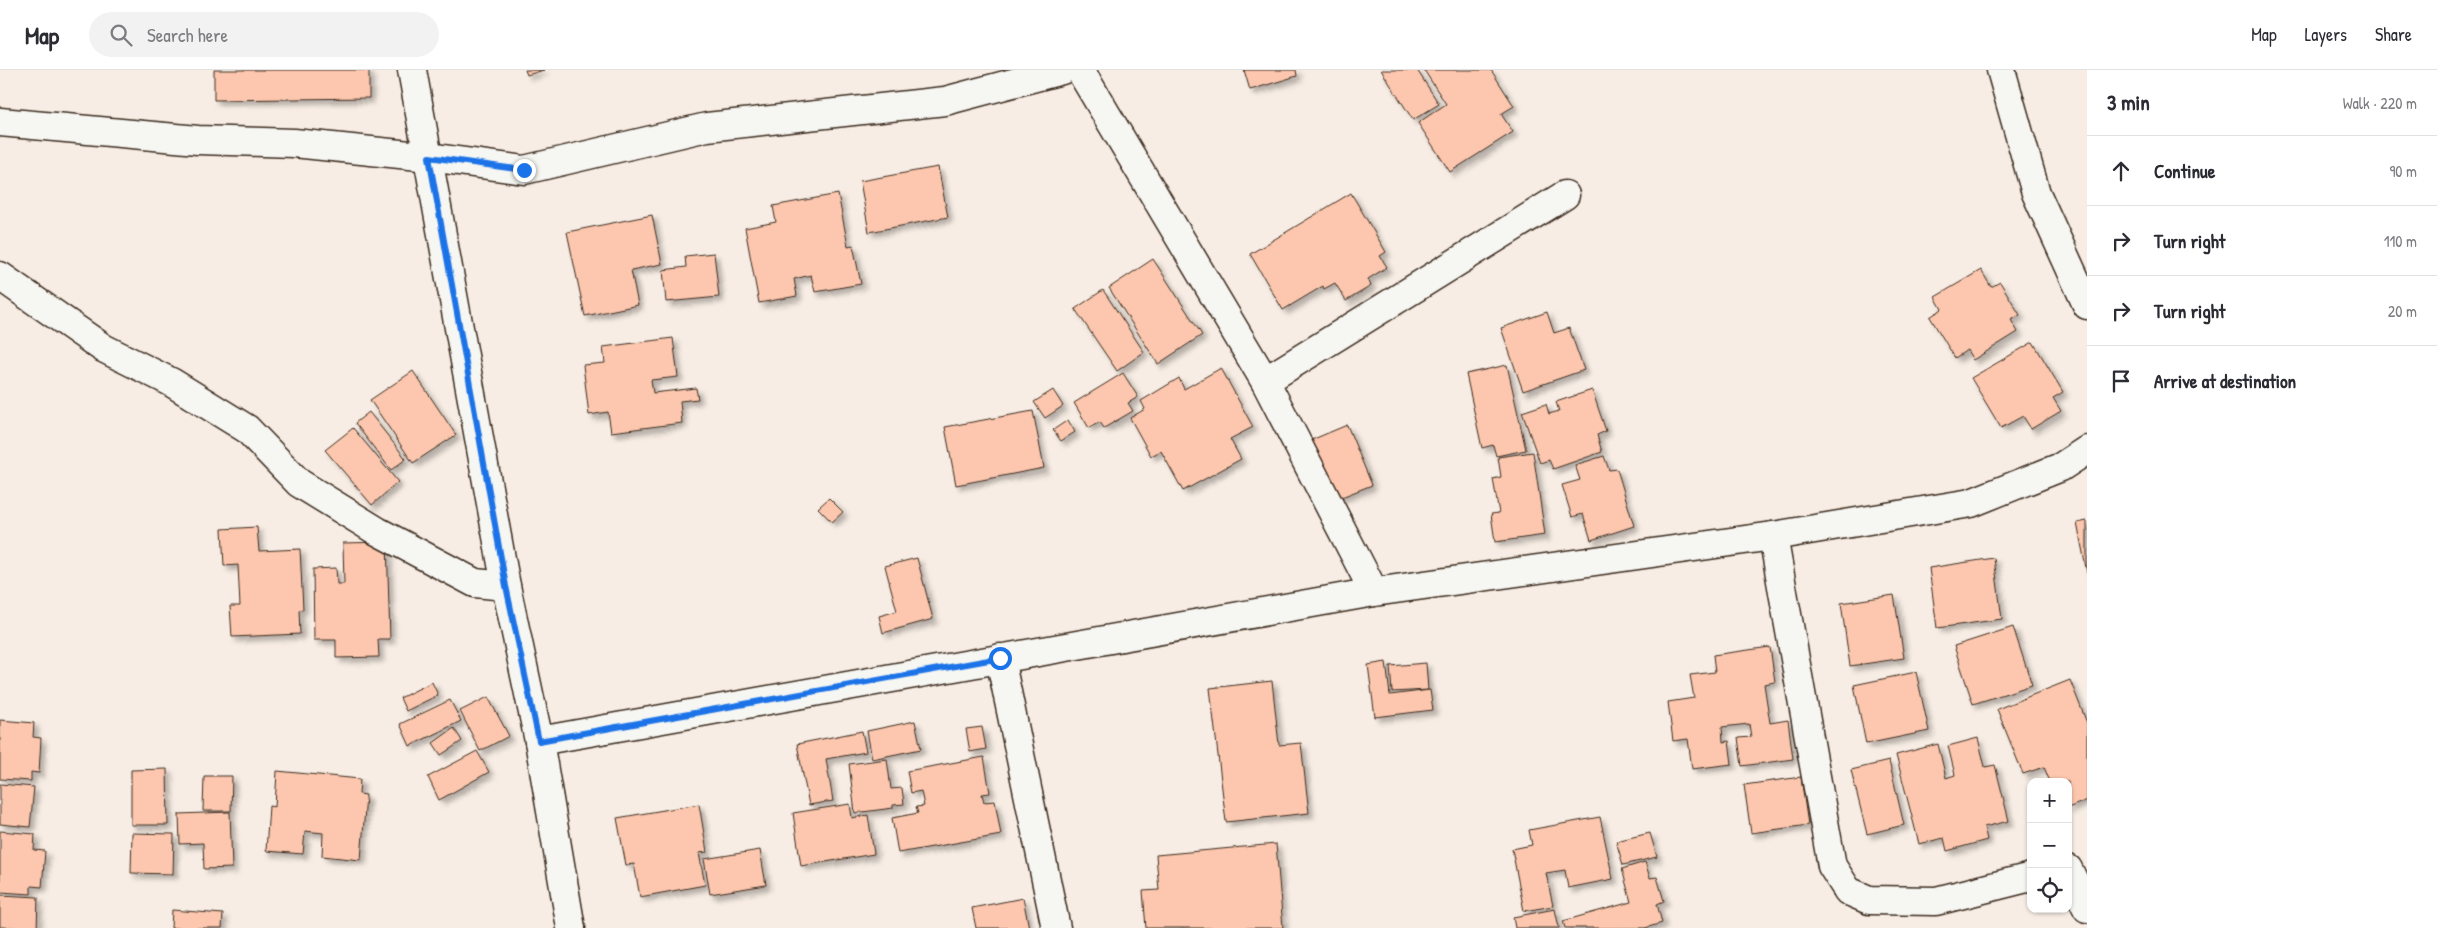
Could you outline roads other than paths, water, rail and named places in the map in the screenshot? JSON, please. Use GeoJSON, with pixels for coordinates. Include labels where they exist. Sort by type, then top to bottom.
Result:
{"type":"FeatureCollection","features":[{"type":"Feature","properties":{"kind":"street"},"geometry":{"type":"LineString","coordinates":[[412,70],[506,586],[539,741],[571,928]]}},
{"type":"Feature","properties":{"kind":"street"},"geometry":{"type":"LineString","coordinates":[[0,122],[198,140],[294,143],[429,157],[524,170],[707,127],[945,101],[1062,70]]}},
{"type":"Feature","properties":{"kind":"street"},"geometry":{"type":"LineString","coordinates":[[1080,70],[1265,381],[1374,592]]}},
{"type":"Feature","properties":{"kind":"street"},"geometry":{"type":"LineString","coordinates":[[2001,70],[2036,193],[2087,306]]}},
{"type":"Feature","properties":{"kind":"street"},"geometry":{"type":"LineString","coordinates":[[1265,381],[1565,195]]}},
{"type":"Feature","properties":{"kind":"street"},"geometry":{"type":"LineString","coordinates":[[0,276],[103,348],[172,382],[247,430],[299,483],[377,531],[475,583],[506,586]]}},
{"type":"Feature","properties":{"kind":"street"},"geometry":{"type":"LineString","coordinates":[[539,741],[1374,592],[1773,536],[1971,503],[2061,467],[2087,450]]}},
{"type":"Feature","properties":{"kind":"street"},"geometry":{"type":"LineString","coordinates":[[1773,536],[1832,866],[1848,891],[1869,900],[1936,901],[2027,879]]}},
{"type":"Feature","properties":{"kind":"street"},"geometry":{"type":"LineString","coordinates":[[1000,658],[1056,928]]}},
{"type":"Feature","properties":{"kind":"street"},"geometry":{"type":"LineString","coordinates":[[2069,868],[2087,855]]}},
{"type":"Feature","properties":{"kind":"street"},"geometry":{"type":"LineString","coordinates":[[2072,877],[2087,908]]}}]}
